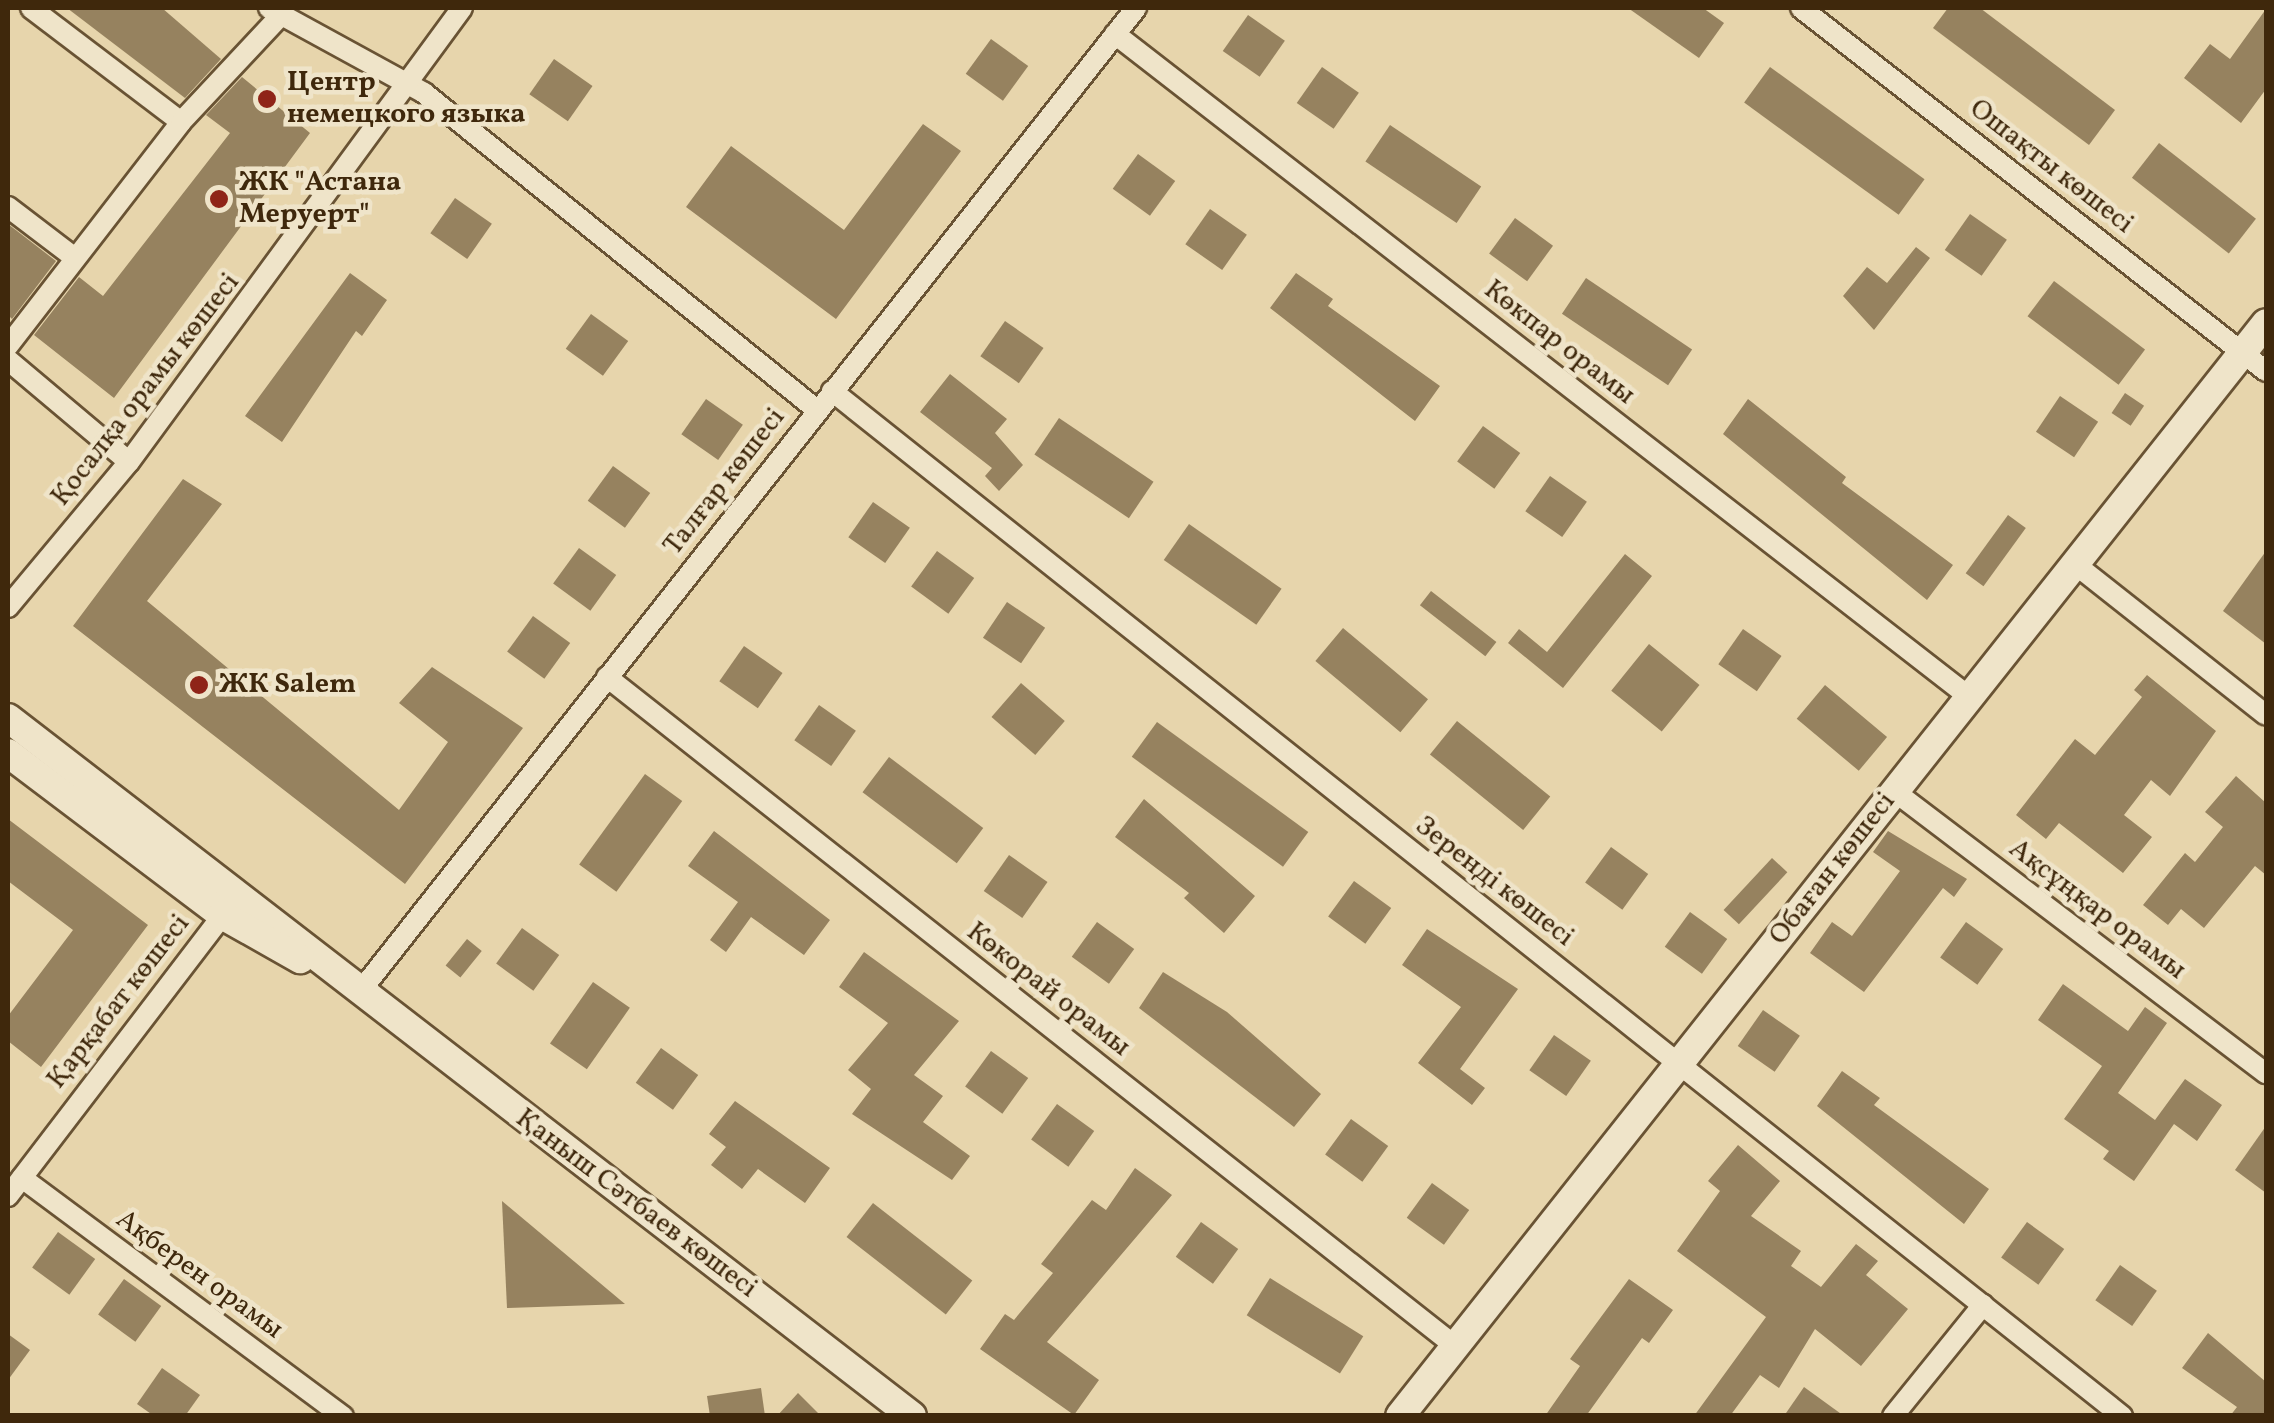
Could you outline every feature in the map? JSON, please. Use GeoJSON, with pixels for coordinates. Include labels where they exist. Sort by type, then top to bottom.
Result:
{"type":"FeatureCollection","features":[{"type":"Feature","properties":{"kind":"street"},"geometry":{"type":"LineString","coordinates":[[31,8],[181,122]]}},
{"type":"Feature","properties":{"kind":"street","name":"Қосалқа орамы көшесі"},"geometry":{"type":"LineString","coordinates":[[8,607],[130,462],[411,86],[462,8]]}},
{"type":"Feature","properties":{"kind":"street","name":"Талғар көшесі"},"geometry":{"type":"LineString","coordinates":[[359,993],[1136,8]]}},
{"type":"Feature","properties":{"kind":"street","name":"Ошақты көшесі"},"geometry":{"type":"LineString","coordinates":[[1801,8],[2266,371]]}},
{"type":"Feature","properties":{"kind":"street"},"geometry":{"type":"LineString","coordinates":[[8,346],[181,122],[275,12],[411,86],[817,410]]}},
{"type":"Feature","properties":{"kind":"street","name":"Көкпар орамы"},"geometry":{"type":"LineString","coordinates":[[1116,34],[1968,696]]}},
{"type":"Feature","properties":{"kind":"street"},"geometry":{"type":"LineString","coordinates":[[8,207],[76,258]]}},
{"type":"Feature","properties":{"kind":"street","name":"Обаған көшесі"},"geometry":{"type":"LineString","coordinates":[[1400,1416],[2266,322]]}},
{"type":"Feature","properties":{"kind":"street"},"geometry":{"type":"LineString","coordinates":[[8,360],[130,462]]}},
{"type":"Feature","properties":{"kind":"street","name":"Зеренді көшесі"},"geometry":{"type":"LineString","coordinates":[[832,391],[2122,1416]]}},
{"type":"Feature","properties":{"kind":"street"},"geometry":{"type":"LineString","coordinates":[[2075,564],[2266,715]]}},
{"type":"Feature","properties":{"kind":"street","name":"Көкорай орамы"},"geometry":{"type":"LineString","coordinates":[[607,677],[1455,1346]]}},
{"type":"Feature","properties":{"kind":"street","name":"Қаныш Сәтбаев көшесі"},"geometry":{"type":"LineString","coordinates":[[8,718],[240,892],[359,993],[912,1416]]}},
{"type":"Feature","properties":{"kind":"street","name":"Қаныш Сәтбаев көшесі"},"geometry":{"type":"LineString","coordinates":[[8,753],[222,915],[359,993]]}},
{"type":"Feature","properties":{"kind":"street","name":"Ақсұңқар орамы"},"geometry":{"type":"LineString","coordinates":[[1894,791],[2266,1073]]}},
{"type":"Feature","properties":{"kind":"street","name":"Қарқабат көшесі"},"geometry":{"type":"LineString","coordinates":[[8,1196],[240,892]]}},
{"type":"Feature","properties":{"kind":"street","name":"Ақберен орамы"},"geometry":{"type":"LineString","coordinates":[[22,1178],[343,1416]]}},
{"type":"Feature","properties":{"kind":"street"},"geometry":{"type":"LineString","coordinates":[[1893,1416],[1983,1304]]}},
{"type":"Feature","properties":{"kind":"building"},"geometry":{"type":"Polygon","coordinates":[[[67,8],[162,8],[221,59],[185,98],[67,8]]]}},
{"type":"Feature","properties":{"kind":"building"},"geometry":{"type":"Polygon","coordinates":[[[1628,8],[1703,8],[1724,23],[1699,58],[1628,8]]]}},
{"type":"Feature","properties":{"kind":"building"},"geometry":{"type":"Polygon","coordinates":[[[1948,8],[1980,8],[2115,110],[2089,145],[1933,28],[1948,8]]]}},
{"type":"Feature","properties":{"kind":"building"},"geometry":{"type":"Polygon","coordinates":[[[2266,9],[2266,89],[2241,123],[2184,78],[2210,44],[2230,59],[2266,9]]]}},
{"type":"Feature","properties":{"kind":"building"},"geometry":{"type":"Polygon","coordinates":[[[1248,15],[1285,41],[1260,77],[1223,51],[1248,15]]]}},
{"type":"Feature","properties":{"kind":"building"},"geometry":{"type":"Polygon","coordinates":[[[991,39],[1028,66],[1003,101],[966,74],[991,39]]]}},
{"type":"Feature","properties":{"kind":"building"},"geometry":{"type":"Polygon","coordinates":[[[554,59],[593,86],[568,121],[529,94],[554,59]]]}},
{"type":"Feature","properties":{"kind":"building"},"geometry":{"type":"Polygon","coordinates":[[[1322,67],[1359,93],[1334,129],[1297,103],[1322,67]]]}},
{"type":"Feature","properties":{"kind":"building"},"geometry":{"type":"Polygon","coordinates":[[[1770,67],[1925,179],[1899,215],[1744,103],[1770,67]]]}},
{"type":"Feature","properties":{"kind":"building","name":"ЖК \"Астана Меруерт\""},"geometry":{"type":"Polygon","coordinates":[[[242,77],[310,133],[114,398],[34,335],[79,277],[103,296],[230,133],[206,115],[242,77]]]}},
{"type":"Feature","properties":{"kind":"building"},"geometry":{"type":"Polygon","coordinates":[[[923,124],[961,151],[836,319],[686,207],[731,146],[844,230],[923,124]]]}},
{"type":"Feature","properties":{"kind":"building"},"geometry":{"type":"Polygon","coordinates":[[[1390,125],[1481,187],[1457,223],[1365,161],[1390,125]]]}},
{"type":"Feature","properties":{"kind":"building"},"geometry":{"type":"Polygon","coordinates":[[[2159,143],[2256,219],[2229,253],[2132,178],[2159,143]]]}},
{"type":"Feature","properties":{"kind":"building"},"geometry":{"type":"Polygon","coordinates":[[[1138,154],[1175,181],[1150,216],[1113,189],[1138,154]]]}},
{"type":"Feature","properties":{"kind":"building"},"geometry":{"type":"Polygon","coordinates":[[[455,198],[492,224],[467,259],[430,233],[455,198]]]}},
{"type":"Feature","properties":{"kind":"building"},"geometry":{"type":"Polygon","coordinates":[[[1210,209],[1247,235],[1222,270],[1185,244],[1210,209]]]}},
{"type":"Feature","properties":{"kind":"building"},"geometry":{"type":"Polygon","coordinates":[[[1970,214],[2007,240],[1982,276],[1945,250],[1970,214]]]}},
{"type":"Feature","properties":{"kind":"building"},"geometry":{"type":"Polygon","coordinates":[[[1515,218],[1553,246],[1527,281],[1489,254],[1515,218]]]}},
{"type":"Feature","properties":{"kind":"building"},"geometry":{"type":"Polygon","coordinates":[[[8,224],[56,261],[12,319],[8,315],[8,224]]]}},
{"type":"Feature","properties":{"kind":"building"},"geometry":{"type":"Polygon","coordinates":[[[1916,247],[1930,258],[1874,330],[1843,296],[1867,267],[1887,283],[1916,247]]]}},
{"type":"Feature","properties":{"kind":"building"},"geometry":{"type":"Polygon","coordinates":[[[350,273],[387,300],[362,336],[356,331],[282,442],[245,416],[350,273]]]}},
{"type":"Feature","properties":{"kind":"building"},"geometry":{"type":"Polygon","coordinates":[[[1296,273],[1333,299],[1328,306],[1440,386],[1415,421],[1270,308],[1296,273]]]}},
{"type":"Feature","properties":{"kind":"building"},"geometry":{"type":"Polygon","coordinates":[[[1586,278],[1692,350],[1668,385],[1562,314],[1586,278]]]}},
{"type":"Feature","properties":{"kind":"building"},"geometry":{"type":"Polygon","coordinates":[[[2054,281],[2145,350],[2119,385],[2028,316],[2054,281]]]}},
{"type":"Feature","properties":{"kind":"building"},"geometry":{"type":"Polygon","coordinates":[[[591,314],[628,341],[603,376],[566,349],[591,314]]]}},
{"type":"Feature","properties":{"kind":"building"},"geometry":{"type":"Polygon","coordinates":[[[1005,321],[1044,348],[1019,383],[980,356],[1005,321]]]}},
{"type":"Feature","properties":{"kind":"building"},"geometry":{"type":"Polygon","coordinates":[[[950,374],[1007,419],[995,433],[1023,465],[999,491],[985,476],[992,468],[920,412],[950,374]]]}},
{"type":"Feature","properties":{"kind":"building"},"geometry":{"type":"Polygon","coordinates":[[[2125,393],[2144,406],[2131,426],[2112,413],[2125,393]]]}},
{"type":"Feature","properties":{"kind":"building"},"geometry":{"type":"Polygon","coordinates":[[[2060,396],[2098,422],[2074,457],[2036,432],[2060,396]]]}},
{"type":"Feature","properties":{"kind":"building"},"geometry":{"type":"Polygon","coordinates":[[[706,399],[743,425],[718,460],[681,434],[706,399]]]}},
{"type":"Feature","properties":{"kind":"building"},"geometry":{"type":"Polygon","coordinates":[[[1748,399],[1846,477],[1842,483],[1953,565],[1927,600],[1723,434],[1748,399]]]}},
{"type":"Feature","properties":{"kind":"building"},"geometry":{"type":"Polygon","coordinates":[[[1059,418],[1154,482],[1129,518],[1034,454],[1059,418]]]}},
{"type":"Feature","properties":{"kind":"building"},"geometry":{"type":"Polygon","coordinates":[[[1483,426],[1520,453],[1494,489],[1457,462],[1483,426]]]}},
{"type":"Feature","properties":{"kind":"building"},"geometry":{"type":"Polygon","coordinates":[[[613,466],[650,493],[625,528],[588,501],[613,466]]]}},
{"type":"Feature","properties":{"kind":"building"},"geometry":{"type":"Polygon","coordinates":[[[1550,476],[1587,502],[1562,537],[1525,511],[1550,476]]]}},
{"type":"Feature","properties":{"kind":"building","name":"ЖК Salem"},"geometry":{"type":"Polygon","coordinates":[[[183,479],[222,504],[147,601],[399,810],[448,742],[399,703],[432,667],[523,728],[405,884],[73,626],[183,479]]]}},
{"type":"Feature","properties":{"kind":"building"},"geometry":{"type":"Polygon","coordinates":[[[873,502],[910,528],[885,563],[848,537],[873,502]]]}},
{"type":"Feature","properties":{"kind":"building"},"geometry":{"type":"Polygon","coordinates":[[[2008,515],[2026,528],[1983,586],[1966,573],[2008,515]]]}},
{"type":"Feature","properties":{"kind":"building"},"geometry":{"type":"Polygon","coordinates":[[[1189,524],[1282,589],[1256,625],[1164,560],[1189,524]]]}},
{"type":"Feature","properties":{"kind":"building"},"geometry":{"type":"Polygon","coordinates":[[[579,548],[616,575],[590,611],[553,584],[579,548]]]}},
{"type":"Feature","properties":{"kind":"building"},"geometry":{"type":"Polygon","coordinates":[[[937,551],[974,578],[948,614],[911,587],[937,551]]]}},
{"type":"Feature","properties":{"kind":"building"},"geometry":{"type":"Polygon","coordinates":[[[2266,551],[2266,644],[2223,611],[2266,551]]]}},
{"type":"Feature","properties":{"kind":"building"},"geometry":{"type":"Polygon","coordinates":[[[1625,554],[1652,576],[1563,688],[1508,643],[1519,629],[1547,652],[1625,554]]]}},
{"type":"Feature","properties":{"kind":"building"},"geometry":{"type":"Polygon","coordinates":[[[1431,591],[1496,642],[1485,656],[1420,605],[1431,591]]]}},
{"type":"Feature","properties":{"kind":"building"},"geometry":{"type":"Polygon","coordinates":[[[1007,602],[1045,628],[1021,663],[983,638],[1007,602]]]}},
{"type":"Feature","properties":{"kind":"building"},"geometry":{"type":"Polygon","coordinates":[[[533,616],[570,643],[544,679],[507,652],[533,616]]]}},
{"type":"Feature","properties":{"kind":"building"},"geometry":{"type":"Polygon","coordinates":[[[1343,628],[1428,699],[1400,732],[1315,661],[1343,628]]]}},
{"type":"Feature","properties":{"kind":"building"},"geometry":{"type":"Polygon","coordinates":[[[1743,629],[1782,656],[1757,691],[1718,664],[1743,629]]]}},
{"type":"Feature","properties":{"kind":"building"},"geometry":{"type":"Polygon","coordinates":[[[1649,644],[1700,685],[1662,732],[1611,691],[1649,644]]]}},
{"type":"Feature","properties":{"kind":"building"},"geometry":{"type":"Polygon","coordinates":[[[744,646],[783,673],[758,708],[719,681],[744,646]]]}},
{"type":"Feature","properties":{"kind":"building"},"geometry":{"type":"Polygon","coordinates":[[[2147,675],[2216,731],[2170,796],[2151,780],[2124,815],[2152,837],[2123,873],[2059,823],[2046,839],[2016,815],[2075,739],[2095,755],[2142,697],[2134,690],[2147,675]]]}},
{"type":"Feature","properties":{"kind":"building"},"geometry":{"type":"Polygon","coordinates":[[[1021,683],[1065,721],[1035,755],[991,717],[1021,683]]]}},
{"type":"Feature","properties":{"kind":"building"},"geometry":{"type":"Polygon","coordinates":[[[1825,685],[1887,737],[1859,771],[1797,719],[1825,685]]]}},
{"type":"Feature","properties":{"kind":"building"},"geometry":{"type":"Polygon","coordinates":[[[819,705],[856,731],[831,766],[794,740],[819,705]]]}},
{"type":"Feature","properties":{"kind":"building"},"geometry":{"type":"Polygon","coordinates":[[[1457,721],[1550,797],[1523,830],[1430,754],[1457,721]]]}},
{"type":"Feature","properties":{"kind":"building"},"geometry":{"type":"Polygon","coordinates":[[[1157,722],[1308,832],[1283,867],[1132,757],[1157,722]]]}},
{"type":"Feature","properties":{"kind":"building"},"geometry":{"type":"Polygon","coordinates":[[[889,757],[983,828],[957,863],[863,792],[889,757]]]}},
{"type":"Feature","properties":{"kind":"building"},"geometry":{"type":"Polygon","coordinates":[[[645,774],[682,801],[616,892],[579,865],[645,774]]]}},
{"type":"Feature","properties":{"kind":"building"},"geometry":{"type":"Polygon","coordinates":[[[2236,776],[2266,803],[2266,875],[2255,866],[2204,928],[2181,909],[2168,925],[2143,905],[2185,853],[2195,862],[2223,827],[2205,812],[2236,776]]]}},
{"type":"Feature","properties":{"kind":"building"},"geometry":{"type":"Polygon","coordinates":[[[1144,799],[1255,896],[1224,933],[1184,898],[1189,893],[1115,837],[1144,799]]]}},
{"type":"Feature","properties":{"kind":"building"},"geometry":{"type":"Polygon","coordinates":[[[8,819],[148,925],[41,1067],[8,1041],[8,1016],[73,930],[8,881],[8,819]]]}},
{"type":"Feature","properties":{"kind":"building"},"geometry":{"type":"Polygon","coordinates":[[[714,831],[830,920],[804,955],[751,917],[726,952],[710,940],[738,902],[688,866],[714,831]]]}},
{"type":"Feature","properties":{"kind":"building"},"geometry":{"type":"Polygon","coordinates":[[[1888,831],[1967,879],[1954,897],[1943,888],[1864,992],[1810,953],[1832,922],[1852,936],[1900,871],[1873,852],[1888,831]]]}},
{"type":"Feature","properties":{"kind":"building"},"geometry":{"type":"Polygon","coordinates":[[[1611,847],[1648,874],[1622,910],[1585,883],[1611,847]]]}},
{"type":"Feature","properties":{"kind":"building"},"geometry":{"type":"Polygon","coordinates":[[[1009,855],[1048,882],[1022,918],[984,891],[1009,855]]]}},
{"type":"Feature","properties":{"kind":"building"},"geometry":{"type":"Polygon","coordinates":[[[1772,858],[1787,872],[1739,924],[1724,910],[1772,858]]]}},
{"type":"Feature","properties":{"kind":"building"},"geometry":{"type":"Polygon","coordinates":[[[1354,881],[1391,908],[1365,944],[1328,917],[1354,881]]]}},
{"type":"Feature","properties":{"kind":"building"},"geometry":{"type":"Polygon","coordinates":[[[1690,912],[1727,939],[1702,974],[1665,947],[1690,912]]]}},
{"type":"Feature","properties":{"kind":"building"},"geometry":{"type":"Polygon","coordinates":[[[1097,922],[1134,949],[1109,984],[1072,957],[1097,922]]]}},
{"type":"Feature","properties":{"kind":"building"},"geometry":{"type":"Polygon","coordinates":[[[1966,922],[2003,949],[1977,985],[1940,958],[1966,922]]]}},
{"type":"Feature","properties":{"kind":"building"},"geometry":{"type":"Polygon","coordinates":[[[522,928],[559,955],[533,991],[496,964],[522,928]]]}},
{"type":"Feature","properties":{"kind":"building"},"geometry":{"type":"Polygon","coordinates":[[[1427,929],[1518,989],[1460,1069],[1485,1088],[1472,1105],[1418,1063],[1461,1007],[1402,965],[1427,929]]]}},
{"type":"Feature","properties":{"kind":"building"},"geometry":{"type":"Polygon","coordinates":[[[467,939],[482,951],[460,977],[446,965],[467,939]]]}},
{"type":"Feature","properties":{"kind":"building"},"geometry":{"type":"Polygon","coordinates":[[[864,952],[959,1021],[914,1075],[943,1096],[923,1122],[970,1156],[952,1180],[852,1114],[871,1089],[848,1070],[888,1023],[839,987],[864,952]]]}},
{"type":"Feature","properties":{"kind":"building"},"geometry":{"type":"Polygon","coordinates":[[[1163,972],[1227,1012],[1321,1094],[1294,1127],[1139,1008],[1163,972]]]}},
{"type":"Feature","properties":{"kind":"building"},"geometry":{"type":"Polygon","coordinates":[[[593,982],[630,1008],[587,1069],[550,1043],[593,982]]]}},
{"type":"Feature","properties":{"kind":"building"},"geometry":{"type":"Polygon","coordinates":[[[2063,984],[2128,1031],[2145,1007],[2167,1023],[2118,1093],[2155,1120],[2185,1079],[2222,1105],[2197,1141],[2174,1124],[2134,1181],[2103,1159],[2109,1151],[2064,1119],[2102,1066],[2038,1020],[2063,984]]]}},
{"type":"Feature","properties":{"kind":"building"},"geometry":{"type":"Polygon","coordinates":[[[1763,1010],[1800,1036],[1775,1072],[1738,1046],[1763,1010]]]}},
{"type":"Feature","properties":{"kind":"building"},"geometry":{"type":"Polygon","coordinates":[[[1554,1035],[1591,1061],[1566,1096],[1529,1070],[1554,1035]]]}},
{"type":"Feature","properties":{"kind":"building"},"geometry":{"type":"Polygon","coordinates":[[[661,1048],[698,1075],[673,1110],[636,1083],[661,1048]]]}},
{"type":"Feature","properties":{"kind":"building"},"geometry":{"type":"Polygon","coordinates":[[[991,1051],[1028,1078],[1002,1114],[965,1087],[991,1051]]]}},
{"type":"Feature","properties":{"kind":"building"},"geometry":{"type":"Polygon","coordinates":[[[1842,1071],[1880,1098],[1874,1105],[1989,1189],[1964,1224],[1817,1106],[1842,1071]]]}},
{"type":"Feature","properties":{"kind":"building"},"geometry":{"type":"Polygon","coordinates":[[[735,1101],[830,1168],[805,1203],[758,1169],[742,1189],[711,1165],[726,1147],[709,1134],[735,1101]]]}},
{"type":"Feature","properties":{"kind":"building"},"geometry":{"type":"Polygon","coordinates":[[[1057,1104],[1094,1131],[1068,1167],[1031,1140],[1057,1104]]]}},
{"type":"Feature","properties":{"kind":"building"},"geometry":{"type":"Polygon","coordinates":[[[1351,1119],[1388,1146],[1362,1182],[1325,1155],[1351,1119]]]}},
{"type":"Feature","properties":{"kind":"building"},"geometry":{"type":"Polygon","coordinates":[[[2266,1126],[2266,1193],[2235,1170],[2266,1126]]]}},
{"type":"Feature","properties":{"kind":"building"},"geometry":{"type":"Polygon","coordinates":[[[1738,1145],[1780,1181],[1751,1216],[1801,1251],[1791,1266],[1821,1287],[1856,1244],[1878,1261],[1866,1275],[1908,1309],[1861,1366],[1815,1329],[1779,1388],[1760,1375],[1730,1416],[1694,1416],[1766,1317],[1677,1251],[1720,1191],[1708,1181],[1738,1145]]]}},
{"type":"Feature","properties":{"kind":"building"},"geometry":{"type":"Polygon","coordinates":[[[1135,1168],[1172,1195],[1047,1342],[1099,1380],[1074,1415],[980,1349],[1005,1314],[1014,1320],[1053,1273],[1041,1264],[1092,1200],[1106,1210],[1135,1168]]]}},
{"type":"Feature","properties":{"kind":"building"},"geometry":{"type":"Polygon","coordinates":[[[1432,1183],[1469,1210],[1444,1245],[1407,1218],[1432,1183]]]}},
{"type":"Feature","properties":{"kind":"building"},"geometry":{"type":"Polygon","coordinates":[[[502,1201],[625,1304],[507,1308],[502,1201]]]}},
{"type":"Feature","properties":{"kind":"building"},"geometry":{"type":"Polygon","coordinates":[[[873,1203],[972,1281],[946,1314],[847,1237],[873,1203]]]}},
{"type":"Feature","properties":{"kind":"building"},"geometry":{"type":"Polygon","coordinates":[[[1201,1222],[1238,1249],[1213,1284],[1176,1257],[1201,1222]]]}},
{"type":"Feature","properties":{"kind":"building"},"geometry":{"type":"Polygon","coordinates":[[[2027,1222],[2064,1249],[2038,1285],[2001,1258],[2027,1222]]]}},
{"type":"Feature","properties":{"kind":"building"},"geometry":{"type":"Polygon","coordinates":[[[58,1232],[95,1259],[69,1295],[32,1268],[58,1232]]]}},
{"type":"Feature","properties":{"kind":"building"},"geometry":{"type":"Polygon","coordinates":[[[2120,1265],[2157,1291],[2132,1326],[2095,1300],[2120,1265]]]}},
{"type":"Feature","properties":{"kind":"building"},"geometry":{"type":"Polygon","coordinates":[[[1270,1278],[1363,1336],[1340,1374],[1247,1315],[1270,1278]]]}},
{"type":"Feature","properties":{"kind":"building"},"geometry":{"type":"Polygon","coordinates":[[[124,1279],[161,1306],[135,1342],[98,1315],[124,1279]]]}},
{"type":"Feature","properties":{"kind":"building"},"geometry":{"type":"Polygon","coordinates":[[[1629,1279],[1673,1310],[1649,1343],[1642,1338],[1586,1416],[1545,1416],[1580,1366],[1570,1359],[1629,1279]]]}},
{"type":"Feature","properties":{"kind":"building"},"geometry":{"type":"Polygon","coordinates":[[[2208,1333],[2266,1382],[2266,1416],[2230,1416],[2237,1407],[2182,1368],[2208,1333]]]}},
{"type":"Feature","properties":{"kind":"building"},"geometry":{"type":"Polygon","coordinates":[[[8,1334],[30,1350],[8,1380],[8,1334]]]}},
{"type":"Feature","properties":{"kind":"building"},"geometry":{"type":"Polygon","coordinates":[[[162,1368],[200,1395],[185,1416],[154,1416],[137,1404],[162,1368]]]}},
{"type":"Feature","properties":{"kind":"building"},"geometry":{"type":"Polygon","coordinates":[[[1804,1387],[1844,1416],[1784,1416],[1804,1387]]]}},
{"type":"Feature","properties":{"kind":"building"},"geometry":{"type":"Polygon","coordinates":[[[761,1388],[765,1416],[710,1416],[707,1396],[761,1388]]]}},
{"type":"Feature","properties":{"kind":"building"},"geometry":{"type":"Polygon","coordinates":[[[798,1393],[821,1416],[777,1416],[798,1393]]]}},
{"type":"Feature","properties":{"kind":"place","name":"Центр немецкого языка"},"geometry":{"type":"Point","coordinates":[267,99]}},
{"type":"Feature","properties":{"kind":"place","name":"ЖК \"Астана Меруерт\""},"geometry":{"type":"Point","coordinates":[219,199]}},
{"type":"Feature","properties":{"kind":"place","name":"ЖК Salem"},"geometry":{"type":"Point","coordinates":[199,685]}}]}
